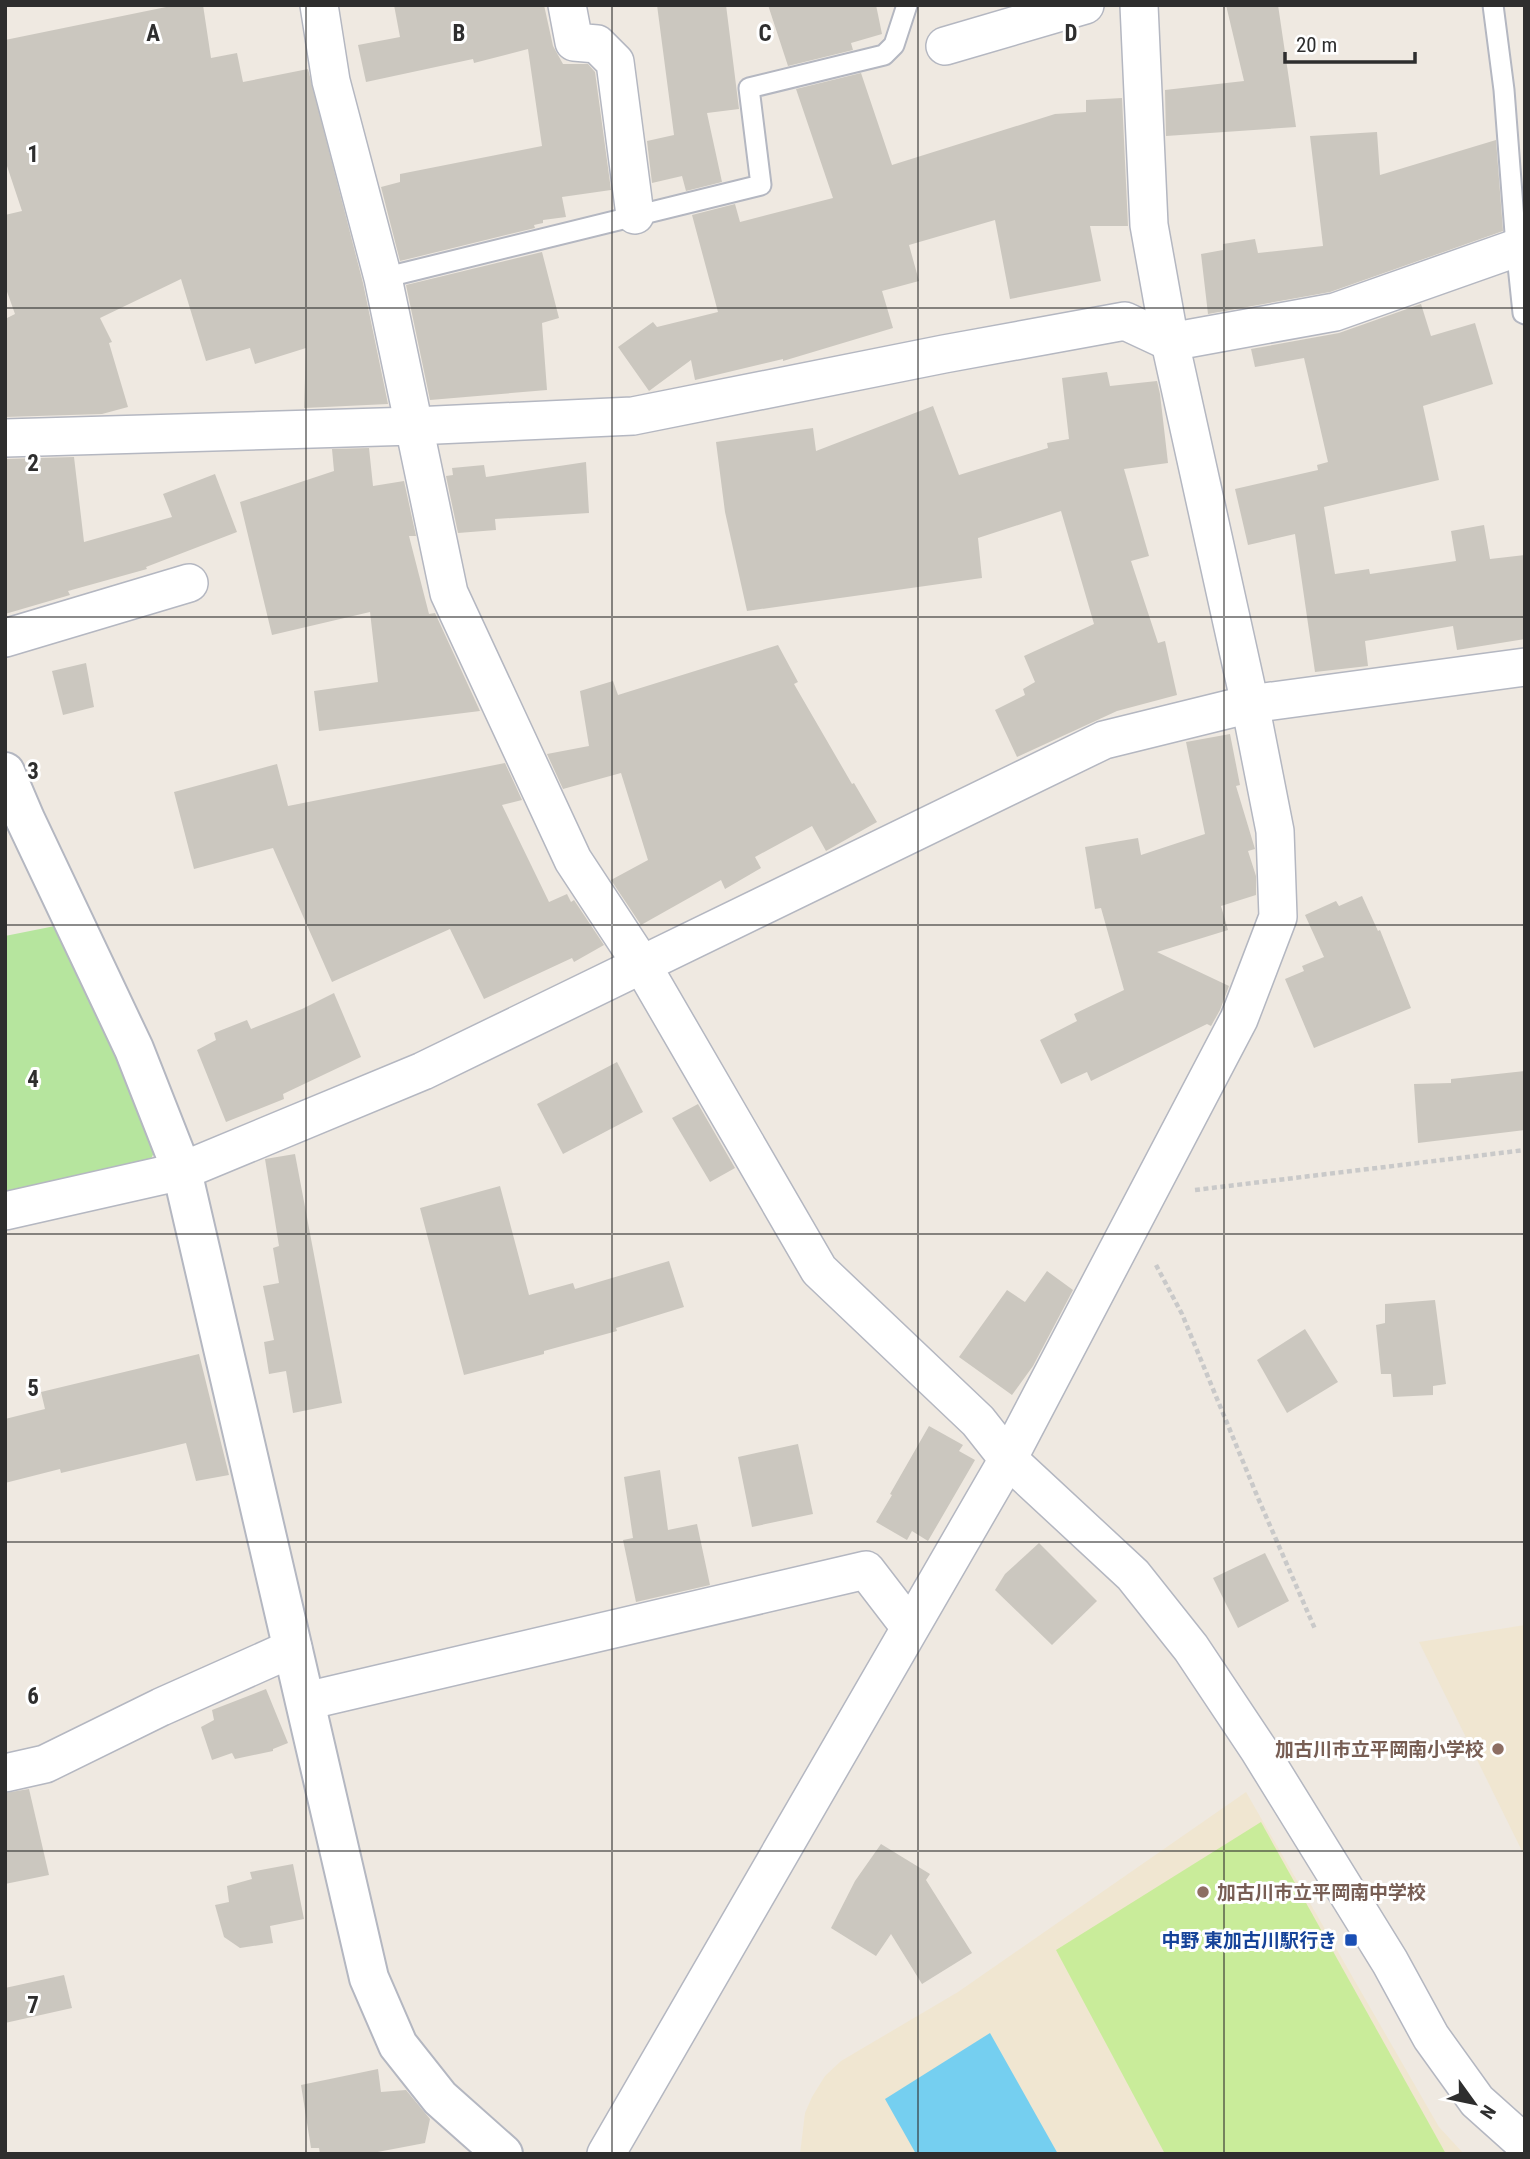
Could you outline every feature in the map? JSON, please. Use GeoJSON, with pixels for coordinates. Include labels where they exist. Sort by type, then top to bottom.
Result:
{"type":"FeatureCollection","features":[{"type":"Feature","properties":{"kind":"street"},"geometry":{"type":"LineString","coordinates":[[319,5],[331,81],[383,278],[449,593],[573,860],[642,965],[819,1270],[978,1421],[1007,1459],[1133,1575],[1191,1648],[1259,1749],[1390,1962],[1431,2037],[1477,2101],[1525,2144]]}},
{"type":"Feature","properties":{"kind":"street"},"geometry":{"type":"LineString","coordinates":[[567,5],[573,42],[597,44],[615,62],[635,215]]}},
{"type":"Feature","properties":{"kind":"street"},"geometry":{"type":"LineString","coordinates":[[946,46],[1085,5]]}},
{"type":"Feature","properties":{"kind":"street"},"geometry":{"type":"LineString","coordinates":[[606,2154],[1007,1459],[1239,1019],[1279,917],[1275,831],[1250,704],[1170,342],[1149,225],[1139,5]]}},
{"type":"Feature","properties":{"kind":"street"},"geometry":{"type":"LineString","coordinates":[[5,438],[414,426],[633,416],[1125,321],[1170,342],[1335,312],[1520,245]]}},
{"type":"Feature","properties":{"kind":"street"},"geometry":{"type":"LineString","coordinates":[[5,638],[188,583]]}},
{"type":"Feature","properties":{"kind":"street"},"geometry":{"type":"LineString","coordinates":[[5,1210],[182,1171],[423,1072],[1104,740],[1250,704],[1525,667]]}},
{"type":"Feature","properties":{"kind":"street"},"geometry":{"type":"LineString","coordinates":[[5,772],[15,821],[134,1049],[182,1171],[369,1978],[398,2045],[440,2098],[503,2154]]}},
{"type":"Feature","properties":{"kind":"street"},"geometry":{"type":"LineString","coordinates":[[306,1701],[866,1570],[909,1626]]}},
{"type":"Feature","properties":{"kind":"street"},"geometry":{"type":"LineString","coordinates":[[5,1773],[45,1764],[161,1707],[293,1648]]}},
{"type":"Feature","properties":{"kind":"lane"},"geometry":{"type":"LineString","coordinates":[[383,278],[761,185],[749,88],[884,55],[894,45],[907,5]]}},
{"type":"Feature","properties":{"kind":"lane"},"geometry":{"type":"LineString","coordinates":[[1493,5],[1504,90],[1525,314]]}},
{"type":"Feature","properties":{"kind":"path"},"geometry":{"type":"LineString","coordinates":[[1315,1629],[1182,1314],[1154,1262],[1138,1211],[1525,1150]]}},
{"type":"Feature","properties":{"kind":"shaded area","name":"加古川市立平岡南小学校"},"geometry":{"type":"Polygon","coordinates":[[[1525,1625],[1525,1857],[1419,1642],[1525,1625]]]}},
{"type":"Feature","properties":{"kind":"shaded area","name":"加古川市立平岡南中学校"},"geometry":{"type":"Polygon","coordinates":[[[1246,1792],[1439,2127],[1464,2154],[800,2154],[805,2113],[812,2097],[825,2076],[841,2061],[958,1992],[1246,1792]]]}},
{"type":"Feature","properties":{"kind":"green space"},"geometry":{"type":"Polygon","coordinates":[[[55,926],[158,1144],[150,1161],[5,1192],[5,936],[55,926]]]}},
{"type":"Feature","properties":{"kind":"green space"},"geometry":{"type":"Polygon","coordinates":[[[1261,1822],[1446,2154],[1165,2154],[1056,1950],[1261,1822]]]}},
{"type":"Feature","properties":{"kind":"water"},"geometry":{"type":"Polygon","coordinates":[[[990,2033],[1058,2154],[916,2154],[885,2099],[990,2033]]]}},
{"type":"Feature","properties":{"kind":"building"},"geometry":{"type":"Polygon","coordinates":[[[176,5],[203,5],[211,58],[237,53],[243,82],[308,69],[363,283],[388,404],[304,408],[306,348],[255,364],[250,348],[206,361],[181,279],[100,318],[112,342],[109,343],[128,407],[102,414],[5,417],[5,319],[15,314],[5,286],[5,215],[22,211],[5,160],[5,40],[176,5]]]}},
{"type":"Feature","properties":{"kind":"building"},"geometry":{"type":"Polygon","coordinates":[[[394,5],[544,5],[553,46],[563,64],[588,64],[595,72],[611,190],[562,197],[566,217],[543,220],[543,223],[534,225],[535,228],[400,261],[381,187],[400,182],[400,174],[542,146],[528,49],[474,63],[473,59],[366,82],[358,45],[400,37],[394,5]]]}},
{"type":"Feature","properties":{"kind":"building"},"geometry":{"type":"Polygon","coordinates":[[[657,5],[726,5],[739,109],[707,113],[722,182],[686,191],[682,176],[652,183],[647,141],[674,135],[657,5]]]}},
{"type":"Feature","properties":{"kind":"building"},"geometry":{"type":"Polygon","coordinates":[[[768,5],[876,5],[882,34],[851,43],[853,50],[788,66],[768,5]]]}},
{"type":"Feature","properties":{"kind":"building"},"geometry":{"type":"Polygon","coordinates":[[[1226,5],[1278,5],[1296,127],[1166,136],[1165,90],[1244,81],[1226,5]]]}},
{"type":"Feature","properties":{"kind":"building"},"geometry":{"type":"Polygon","coordinates":[[[861,73],[892,165],[1055,114],[1086,112],[1086,100],[1122,98],[1128,226],[1090,226],[1101,281],[1010,299],[995,220],[909,245],[919,281],[882,291],[893,328],[783,361],[695,380],[691,360],[649,391],[618,347],[653,322],[657,327],[718,312],[692,215],[735,204],[740,222],[833,198],[796,89],[861,73]]]}},
{"type":"Feature","properties":{"kind":"building"},"geometry":{"type":"Polygon","coordinates":[[[1377,132],[1380,175],[1496,140],[1503,231],[1330,292],[1208,314],[1201,254],[1223,250],[1223,244],[1255,239],[1258,253],[1323,246],[1310,136],[1377,132]]]}},
{"type":"Feature","properties":{"kind":"building"},"geometry":{"type":"Polygon","coordinates":[[[542,252],[559,318],[542,323],[547,390],[430,400],[406,285],[542,252]]]}},
{"type":"Feature","properties":{"kind":"building"},"geometry":{"type":"Polygon","coordinates":[[[1421,304],[1431,336],[1475,323],[1493,384],[1423,406],[1439,480],[1324,507],[1335,574],[1369,569],[1370,574],[1456,561],[1451,531],[1484,525],[1490,559],[1525,555],[1525,639],[1457,650],[1453,626],[1365,641],[1368,666],[1315,672],[1295,534],[1248,545],[1235,489],[1318,470],[1317,465],[1328,462],[1304,358],[1255,367],[1251,349],[1339,333],[1421,304]]]}},
{"type":"Feature","properties":{"kind":"building"},"geometry":{"type":"Polygon","coordinates":[[[1107,372],[1110,386],[1157,381],[1160,394],[1168,463],[1124,469],[1149,556],[1131,561],[1158,643],[1165,641],[1177,695],[1117,711],[1017,757],[995,710],[1025,695],[1023,689],[1035,682],[1024,656],[1094,624],[1061,511],[978,538],[982,578],[747,611],[725,512],[716,442],[813,428],[816,451],[933,406],[959,475],[1048,448],[1047,443],[1069,439],[1062,378],[1107,372]]]}},
{"type":"Feature","properties":{"kind":"building"},"geometry":{"type":"Polygon","coordinates":[[[369,448],[373,486],[404,481],[416,536],[409,536],[429,614],[435,613],[480,711],[319,731],[314,691],[378,682],[370,612],[272,635],[240,502],[334,471],[332,449],[369,448]]]}},
{"type":"Feature","properties":{"kind":"building"},"geometry":{"type":"Polygon","coordinates":[[[74,457],[84,542],[172,517],[163,494],[215,474],[237,532],[146,567],[147,569],[68,591],[70,595],[5,614],[5,459],[74,457]]]}},
{"type":"Feature","properties":{"kind":"building"},"geometry":{"type":"Polygon","coordinates":[[[586,462],[589,513],[495,519],[496,530],[458,533],[446,476],[453,475],[452,468],[484,465],[486,477],[586,462]]]}},
{"type":"Feature","properties":{"kind":"building"},"geometry":{"type":"Polygon","coordinates":[[[778,645],[798,682],[794,684],[877,822],[826,851],[812,826],[755,857],[761,868],[725,889],[721,880],[641,925],[611,880],[648,860],[621,773],[563,789],[547,754],[589,746],[580,691],[613,681],[618,695],[778,645]]]}},
{"type":"Feature","properties":{"kind":"building"},"geometry":{"type":"Polygon","coordinates":[[[86,663],[94,707],[63,715],[52,671],[86,663]]]}},
{"type":"Feature","properties":{"kind":"building"},"geometry":{"type":"Polygon","coordinates":[[[1230,734],[1240,785],[1236,786],[1255,849],[1248,851],[1256,876],[1256,895],[1221,906],[1228,930],[1157,952],[1229,986],[1220,1010],[1211,1026],[1207,1024],[1091,1081],[1087,1072],[1061,1084],[1040,1040],[1077,1021],[1074,1014],[1124,990],[1101,908],[1095,909],[1085,847],[1138,838],[1141,855],[1205,834],[1186,742],[1230,734]]]}},
{"type":"Feature","properties":{"kind":"building"},"geometry":{"type":"Polygon","coordinates":[[[505,763],[522,800],[502,805],[549,902],[567,894],[571,902],[574,900],[604,945],[574,962],[572,958],[484,999],[450,929],[332,982],[273,848],[194,869],[174,792],[277,764],[288,806],[505,763]]]}},
{"type":"Feature","properties":{"kind":"building"},"geometry":{"type":"Polygon","coordinates":[[[1362,896],[1378,931],[1380,930],[1411,1008],[1314,1048],[1285,979],[1304,971],[1302,966],[1324,957],[1305,915],[1336,901],[1339,906],[1362,896]]]}},
{"type":"Feature","properties":{"kind":"building"},"geometry":{"type":"Polygon","coordinates":[[[334,993],[361,1057],[283,1094],[284,1099],[226,1122],[197,1050],[216,1040],[214,1033],[247,1020],[251,1029],[334,993]]]}},
{"type":"Feature","properties":{"kind":"building"},"geometry":{"type":"Polygon","coordinates":[[[617,1062],[643,1112],[563,1154],[537,1104],[617,1062]]]}},
{"type":"Feature","properties":{"kind":"building"},"geometry":{"type":"Polygon","coordinates":[[[1525,1071],[1525,1130],[1418,1143],[1414,1084],[1451,1083],[1451,1079],[1525,1071]]]}},
{"type":"Feature","properties":{"kind":"building"},"geometry":{"type":"Polygon","coordinates":[[[698,1104],[735,1168],[710,1182],[672,1118],[698,1104]]]}},
{"type":"Feature","properties":{"kind":"building"},"geometry":{"type":"Polygon","coordinates":[[[295,1154],[342,1403],[293,1413],[286,1371],[269,1374],[264,1342],[274,1340],[263,1286],[279,1283],[273,1248],[279,1246],[265,1159],[295,1154]]]}},
{"type":"Feature","properties":{"kind":"building"},"geometry":{"type":"Polygon","coordinates":[[[500,1186],[529,1295],[573,1283],[575,1289],[669,1261],[684,1307],[616,1328],[617,1331],[544,1351],[544,1354],[464,1375],[420,1208],[500,1186]]]}},
{"type":"Feature","properties":{"kind":"building"},"geometry":{"type":"Polygon","coordinates":[[[1047,1271],[1073,1290],[1033,1366],[1012,1395],[959,1357],[1007,1290],[1025,1302],[1047,1271]]]}},
{"type":"Feature","properties":{"kind":"building"},"geometry":{"type":"Polygon","coordinates":[[[1435,1300],[1446,1384],[1433,1386],[1433,1395],[1393,1397],[1391,1374],[1381,1374],[1376,1325],[1385,1323],[1385,1304],[1435,1300]]]}},
{"type":"Feature","properties":{"kind":"building"},"geometry":{"type":"Polygon","coordinates":[[[1305,1329],[1338,1382],[1287,1413],[1257,1360],[1305,1329]]]}},
{"type":"Feature","properties":{"kind":"building"},"geometry":{"type":"Polygon","coordinates":[[[199,1354],[229,1475],[196,1481],[186,1443],[61,1473],[60,1469],[5,1483],[5,1419],[45,1409],[41,1392],[199,1354]]]}},
{"type":"Feature","properties":{"kind":"building"},"geometry":{"type":"Polygon","coordinates":[[[929,1426],[963,1445],[959,1451],[975,1460],[928,1541],[912,1531],[907,1540],[876,1522],[929,1426]]]}},
{"type":"Feature","properties":{"kind":"building"},"geometry":{"type":"Polygon","coordinates":[[[798,1444],[813,1514],[752,1527],[738,1457],[798,1444]]]}},
{"type":"Feature","properties":{"kind":"building"},"geometry":{"type":"Polygon","coordinates":[[[660,1470],[668,1530],[697,1524],[710,1585],[636,1602],[623,1540],[633,1538],[624,1477],[660,1470]]]}},
{"type":"Feature","properties":{"kind":"building"},"geometry":{"type":"Polygon","coordinates":[[[1039,1543],[1097,1601],[1052,1645],[995,1590],[1005,1574],[1039,1543]]]}},
{"type":"Feature","properties":{"kind":"building"},"geometry":{"type":"Polygon","coordinates":[[[1265,1553],[1289,1601],[1238,1628],[1213,1578],[1265,1553]]]}},
{"type":"Feature","properties":{"kind":"building"},"geometry":{"type":"Polygon","coordinates":[[[266,1689],[288,1743],[273,1751],[235,1759],[232,1753],[212,1760],[201,1727],[214,1720],[212,1710],[266,1689]]]}},
{"type":"Feature","properties":{"kind":"building"},"geometry":{"type":"Polygon","coordinates":[[[29,1789],[49,1875],[5,1884],[5,1793],[29,1789]]]}},
{"type":"Feature","properties":{"kind":"building"},"geometry":{"type":"Polygon","coordinates":[[[881,1844],[930,1874],[926,1880],[972,1953],[922,1984],[891,1934],[876,1956],[831,1928],[855,1881],[881,1844]]]}},
{"type":"Feature","properties":{"kind":"building"},"geometry":{"type":"Polygon","coordinates":[[[293,1864],[304,1919],[270,1926],[273,1943],[240,1948],[224,1937],[215,1905],[229,1902],[227,1886],[252,1879],[250,1872],[293,1864]]]}},
{"type":"Feature","properties":{"kind":"building"},"geometry":{"type":"Polygon","coordinates":[[[64,1975],[72,2008],[5,2023],[5,1988],[64,1975]]]}},
{"type":"Feature","properties":{"kind":"building"},"geometry":{"type":"Polygon","coordinates":[[[378,2069],[381,2092],[406,2090],[430,2119],[425,2143],[367,2154],[320,2154],[319,2148],[311,2148],[301,2085],[378,2069]]]}},
{"type":"Feature","properties":{"kind":"place","name":"加古川市立平岡南小学校"},"geometry":{"type":"Point","coordinates":[1498,1749]}},
{"type":"Feature","properties":{"kind":"place","name":"加古川市立平岡南中学校"},"geometry":{"type":"Point","coordinates":[1203,1892]}},
{"type":"Feature","properties":{"kind":"place","name":"中野 東加古川駅行き"},"geometry":{"type":"Point","coordinates":[1351,1940]}}]}
